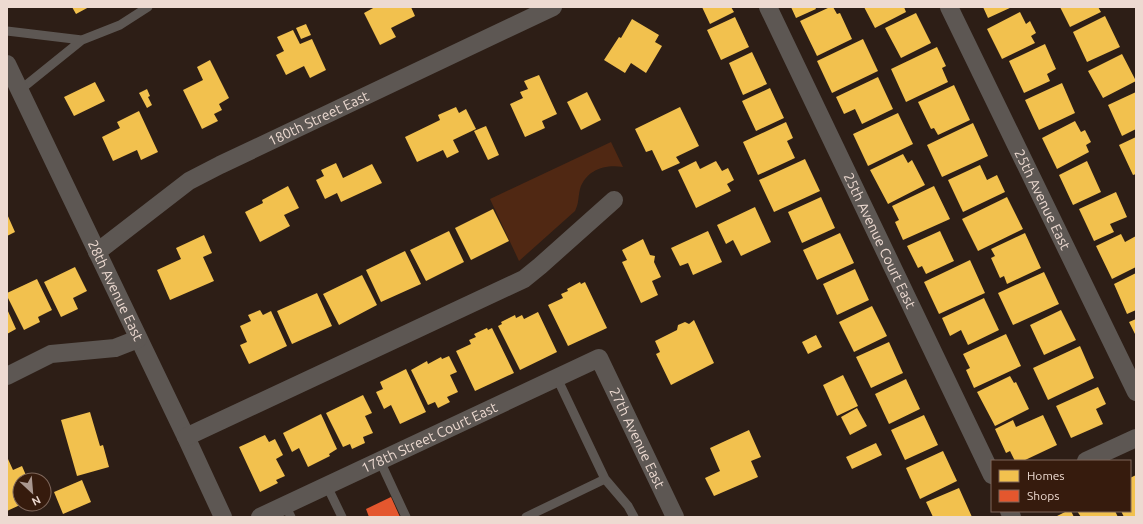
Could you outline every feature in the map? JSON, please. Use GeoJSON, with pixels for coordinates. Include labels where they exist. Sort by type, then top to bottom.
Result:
{"type":"FeatureCollection","features":[{"type":"Feature","properties":{"kind":"street","name":"180th Street East"},"geometry":{"type":"LineString","coordinates":[[97,252],[190,181],[553,7]]}},
{"type":"Feature","properties":{"kind":"street","name":"25th Avenue Court East"},"geometry":{"type":"LineString","coordinates":[[768,7],[991,473]]}},
{"type":"Feature","properties":{"kind":"street","name":"25th Avenue East"},"geometry":{"type":"LineString","coordinates":[[949,7],[1136,392]]}},
{"type":"Feature","properties":{"kind":"street","name":"28th Avenue East"},"geometry":{"type":"LineString","coordinates":[[12,77],[186,437],[223,517]]}},
{"type":"Feature","properties":{"kind":"street"},"geometry":{"type":"LineString","coordinates":[[186,437],[524,279],[614,200]]}},
{"type":"Feature","properties":{"kind":"street"},"geometry":{"type":"LineString","coordinates":[[7,376],[52,354],[115,348],[138,339]]}},
{"type":"Feature","properties":{"kind":"street","name":"178th Street Court East"},"geometry":{"type":"LineString","coordinates":[[260,517],[288,511],[327,486],[599,358]]}},
{"type":"Feature","properties":{"kind":"street","name":"27th Avenue East"},"geometry":{"type":"LineString","coordinates":[[599,358],[675,517]]}},
{"type":"Feature","properties":{"kind":"street"},"geometry":{"type":"LineString","coordinates":[[1088,460],[1136,438]]}},
{"type":"Feature","properties":{"kind":"lane"},"geometry":{"type":"LineString","coordinates":[[12,77],[82,40],[120,24],[148,7]]}},
{"type":"Feature","properties":{"kind":"lane"},"geometry":{"type":"LineString","coordinates":[[7,31],[82,40]]}},
{"type":"Feature","properties":{"kind":"lane"},"geometry":{"type":"LineString","coordinates":[[557,378],[605,479],[628,506],[634,517]]}},
{"type":"Feature","properties":{"kind":"lane"},"geometry":{"type":"LineString","coordinates":[[380,461],[406,517]]}},
{"type":"Feature","properties":{"kind":"lane"},"geometry":{"type":"LineString","coordinates":[[526,517],[605,479]]}},
{"type":"Feature","properties":{"kind":"lane"},"geometry":{"type":"LineString","coordinates":[[327,486],[342,517]]}},
{"type":"Feature","properties":{"kind":"shaded area"},"geometry":{"type":"Polygon","coordinates":[[[611,142],[623,167],[610,166],[591,173],[583,182],[580,189],[575,211],[519,261],[490,199],[611,142]]]}},
{"type":"Feature","properties":{"kind":"building: Homes"},"geometry":{"type":"Polygon","coordinates":[[[72,7],[89,7],[76,14],[72,7]]]}},
{"type":"Feature","properties":{"kind":"building: Homes"},"geometry":{"type":"Polygon","coordinates":[[[375,7],[411,7],[415,16],[391,28],[396,37],[380,45],[364,13],[375,7]]]}},
{"type":"Feature","properties":{"kind":"building: Homes"},"geometry":{"type":"Polygon","coordinates":[[[702,7],[731,7],[734,12],[710,24],[702,7]]]}},
{"type":"Feature","properties":{"kind":"building: Homes"},"geometry":{"type":"Polygon","coordinates":[[[791,7],[815,7],[816,9],[796,18],[791,7]]]}},
{"type":"Feature","properties":{"kind":"building: Homes"},"geometry":{"type":"Polygon","coordinates":[[[833,7],[837,14],[840,13],[852,39],[817,56],[800,21],[833,7]]]}},
{"type":"Feature","properties":{"kind":"building: Homes"},"geometry":{"type":"Polygon","coordinates":[[[864,7],[904,7],[906,12],[875,28],[864,7]]]}},
{"type":"Feature","properties":{"kind":"building: Homes"},"geometry":{"type":"Polygon","coordinates":[[[983,7],[1012,7],[988,18],[983,7]]]}},
{"type":"Feature","properties":{"kind":"building: Homes"},"geometry":{"type":"Polygon","coordinates":[[[1060,7],[1098,7],[1101,12],[1070,27],[1060,7]]]}},
{"type":"Feature","properties":{"kind":"building: Homes"},"geometry":{"type":"Polygon","coordinates":[[[1020,12],[1026,24],[1030,21],[1036,33],[1031,36],[1035,43],[1002,59],[987,29],[1020,12]]]}},
{"type":"Feature","properties":{"kind":"building: Homes"},"geometry":{"type":"Polygon","coordinates":[[[916,13],[931,43],[901,58],[885,28],[916,13]]]}},
{"type":"Feature","properties":{"kind":"building: Homes"},"geometry":{"type":"Polygon","coordinates":[[[1105,16],[1120,47],[1087,62],[1073,32],[1105,16]]]}},
{"type":"Feature","properties":{"kind":"building: Homes"},"geometry":{"type":"Polygon","coordinates":[[[735,17],[749,47],[721,60],[707,30],[735,17]]]}},
{"type":"Feature","properties":{"kind":"building: Homes"},"geometry":{"type":"Polygon","coordinates":[[[632,19],[659,35],[655,42],[662,46],[646,73],[631,63],[625,73],[604,60],[619,37],[621,38],[632,19]]]}},
{"type":"Feature","properties":{"kind":"building: Homes"},"geometry":{"type":"Polygon","coordinates":[[[306,24],[311,35],[301,39],[296,28],[306,24]]]}},
{"type":"Feature","properties":{"kind":"building: Homes"},"geometry":{"type":"Polygon","coordinates":[[[293,30],[300,44],[312,39],[326,70],[310,78],[304,66],[286,75],[276,55],[284,51],[277,37],[293,30]]]}},
{"type":"Feature","properties":{"kind":"building: Homes"},"geometry":{"type":"Polygon","coordinates":[[[863,39],[878,71],[832,93],[817,61],[863,39]]]}},
{"type":"Feature","properties":{"kind":"building: Homes"},"geometry":{"type":"Polygon","coordinates":[[[1045,44],[1056,69],[1047,74],[1050,81],[1024,93],[1009,61],[1045,44]]]}},
{"type":"Feature","properties":{"kind":"building: Homes"},"geometry":{"type":"Polygon","coordinates":[[[937,47],[946,66],[942,68],[948,82],[906,102],[891,69],[937,47]]]}},
{"type":"Feature","properties":{"kind":"building: Homes"},"geometry":{"type":"Polygon","coordinates":[[[752,52],[767,84],[743,95],[729,63],[752,52]]]}},
{"type":"Feature","properties":{"kind":"building: Homes"},"geometry":{"type":"Polygon","coordinates":[[[1122,54],[1136,81],[1103,98],[1088,71],[1122,54]]]}},
{"type":"Feature","properties":{"kind":"building: Homes"},"geometry":{"type":"Polygon","coordinates":[[[210,60],[229,98],[219,104],[222,110],[214,114],[218,121],[202,129],[183,90],[203,80],[197,67],[210,60]]]}},
{"type":"Feature","properties":{"kind":"building: Homes"},"geometry":{"type":"Polygon","coordinates":[[[539,75],[557,114],[542,121],[545,128],[525,137],[510,104],[523,98],[520,92],[528,89],[524,81],[539,75]]]}},
{"type":"Feature","properties":{"kind":"building: Homes"},"geometry":{"type":"Polygon","coordinates":[[[878,77],[893,109],[862,124],[855,109],[844,114],[836,97],[878,77]]]}},
{"type":"Feature","properties":{"kind":"building: Homes"},"geometry":{"type":"Polygon","coordinates":[[[95,82],[105,101],[74,116],[64,97],[95,82]]]}},
{"type":"Feature","properties":{"kind":"building: Homes"},"geometry":{"type":"Polygon","coordinates":[[[1062,83],[1075,113],[1039,130],[1025,100],[1062,83]]]}},
{"type":"Feature","properties":{"kind":"building: Homes"},"geometry":{"type":"Polygon","coordinates":[[[954,85],[970,120],[938,135],[934,128],[931,129],[918,102],[954,85]]]}},
{"type":"Feature","properties":{"kind":"building: Homes"},"geometry":{"type":"Polygon","coordinates":[[[770,88],[784,118],[756,131],[742,101],[770,88]]]}},
{"type":"Feature","properties":{"kind":"building: Homes"},"geometry":{"type":"Polygon","coordinates":[[[147,89],[150,96],[148,97],[152,105],[147,108],[139,93],[147,89]]]}},
{"type":"Feature","properties":{"kind":"building: Homes"},"geometry":{"type":"Polygon","coordinates":[[[587,92],[601,120],[581,130],[567,102],[587,92]]]}},
{"type":"Feature","properties":{"kind":"building: Homes"},"geometry":{"type":"Polygon","coordinates":[[[1136,92],[1136,129],[1122,136],[1108,105],[1136,92]]]}},
{"type":"Feature","properties":{"kind":"building: Homes"},"geometry":{"type":"Polygon","coordinates":[[[456,107],[459,113],[466,109],[476,129],[453,140],[459,152],[447,158],[443,150],[417,162],[405,137],[440,120],[438,115],[456,107]]]}},
{"type":"Feature","properties":{"kind":"building: Homes"},"geometry":{"type":"Polygon","coordinates":[[[680,107],[699,146],[676,157],[680,163],[662,171],[652,150],[646,152],[635,129],[680,107]]]}},
{"type":"Feature","properties":{"kind":"building: Homes"},"geometry":{"type":"Polygon","coordinates":[[[139,111],[158,152],[141,160],[137,150],[113,161],[102,137],[120,128],[117,122],[139,111]]]}},
{"type":"Feature","properties":{"kind":"building: Homes"},"geometry":{"type":"Polygon","coordinates":[[[898,113],[913,144],[868,166],[853,134],[898,113]]]}},
{"type":"Feature","properties":{"kind":"building: Homes"},"geometry":{"type":"Polygon","coordinates":[[[1075,121],[1081,132],[1085,130],[1091,142],[1086,145],[1089,152],[1057,169],[1042,138],[1075,121]]]}},
{"type":"Feature","properties":{"kind":"building: Homes"},"geometry":{"type":"Polygon","coordinates":[[[786,122],[793,138],[787,141],[795,158],[758,175],[743,142],[786,122]]]}},
{"type":"Feature","properties":{"kind":"building: Homes"},"geometry":{"type":"Polygon","coordinates":[[[973,123],[988,156],[942,177],[927,145],[973,123]]]}},
{"type":"Feature","properties":{"kind":"building: Homes"},"geometry":{"type":"Polygon","coordinates":[[[486,126],[499,155],[488,160],[474,131],[486,126]]]}},
{"type":"Feature","properties":{"kind":"building: Homes"},"geometry":{"type":"Polygon","coordinates":[[[1136,137],[1136,174],[1133,175],[1119,145],[1136,137]]]}},
{"type":"Feature","properties":{"kind":"building: Homes"},"geometry":{"type":"Polygon","coordinates":[[[903,154],[908,163],[912,160],[925,185],[888,204],[870,170],[903,154]]]}},
{"type":"Feature","properties":{"kind":"building: Homes"},"geometry":{"type":"Polygon","coordinates":[[[805,159],[820,191],[774,212],[759,180],[805,159]]]}},
{"type":"Feature","properties":{"kind":"building: Homes"},"geometry":{"type":"Polygon","coordinates":[[[696,161],[700,169],[716,161],[722,171],[728,168],[734,180],[727,184],[731,191],[696,208],[678,170],[696,161]]]}},
{"type":"Feature","properties":{"kind":"building: Homes"},"geometry":{"type":"Polygon","coordinates":[[[1087,161],[1101,192],[1073,205],[1059,175],[1087,161]]]}},
{"type":"Feature","properties":{"kind":"building: Homes"},"geometry":{"type":"Polygon","coordinates":[[[336,163],[343,178],[372,164],[382,183],[341,202],[337,193],[325,199],[316,180],[324,176],[321,170],[336,163]]]}},
{"type":"Feature","properties":{"kind":"building: Homes"},"geometry":{"type":"Polygon","coordinates":[[[980,165],[987,180],[997,175],[1005,192],[963,212],[948,180],[980,165]]]}},
{"type":"Feature","properties":{"kind":"building: Homes"},"geometry":{"type":"Polygon","coordinates":[[[288,186],[299,208],[284,215],[290,226],[260,242],[245,212],[263,203],[262,200],[288,186]]]}},
{"type":"Feature","properties":{"kind":"building: Homes"},"geometry":{"type":"Polygon","coordinates":[[[934,186],[950,219],[903,240],[895,222],[899,220],[892,206],[934,186]]]}},
{"type":"Feature","properties":{"kind":"building: Homes"},"geometry":{"type":"Polygon","coordinates":[[[1116,192],[1127,217],[1110,224],[1114,232],[1094,241],[1079,209],[1116,192]]]}},
{"type":"Feature","properties":{"kind":"building: Homes"},"geometry":{"type":"Polygon","coordinates":[[[821,197],[835,228],[802,243],[788,212],[821,197]]]}},
{"type":"Feature","properties":{"kind":"building: Homes"},"geometry":{"type":"Polygon","coordinates":[[[1007,197],[1023,229],[978,251],[962,219],[1007,197]]]}},
{"type":"Feature","properties":{"kind":"building: Homes"},"geometry":{"type":"Polygon","coordinates":[[[755,207],[771,242],[741,256],[733,240],[726,244],[717,225],[755,207]]]}},
{"type":"Feature","properties":{"kind":"building: Homes"},"geometry":{"type":"Polygon","coordinates":[[[493,209],[509,241],[471,260],[455,228],[493,209]]]}},
{"type":"Feature","properties":{"kind":"building: Homes"},"geometry":{"type":"Polygon","coordinates":[[[7,214],[15,232],[7,236],[7,214]]]}},
{"type":"Feature","properties":{"kind":"building: Homes"},"geometry":{"type":"Polygon","coordinates":[[[449,231],[464,262],[426,281],[410,250],[449,231]]]}},
{"type":"Feature","properties":{"kind":"building: Homes"},"geometry":{"type":"Polygon","coordinates":[[[708,231],[722,262],[693,275],[688,263],[680,266],[671,248],[708,231]]]}},
{"type":"Feature","properties":{"kind":"building: Homes"},"geometry":{"type":"Polygon","coordinates":[[[940,231],[954,261],[926,274],[922,266],[918,268],[907,246],[940,231]]]}},
{"type":"Feature","properties":{"kind":"building: Homes"},"geometry":{"type":"Polygon","coordinates":[[[840,233],[854,263],[817,280],[803,250],[840,233]]]}},
{"type":"Feature","properties":{"kind":"building: Homes"},"geometry":{"type":"Polygon","coordinates":[[[1025,233],[1041,268],[1007,284],[1004,276],[1000,278],[991,258],[995,256],[991,249],[1025,233]]]}},
{"type":"Feature","properties":{"kind":"building: Homes"},"geometry":{"type":"Polygon","coordinates":[[[1121,234],[1125,242],[1136,236],[1136,267],[1112,279],[1096,246],[1121,234]]]}},
{"type":"Feature","properties":{"kind":"building: Homes"},"geometry":{"type":"Polygon","coordinates":[[[204,235],[212,253],[203,257],[214,281],[170,300],[157,270],[181,259],[176,248],[204,235]]]}},
{"type":"Feature","properties":{"kind":"building: Homes"},"geometry":{"type":"Polygon","coordinates":[[[643,239],[650,255],[655,256],[654,262],[661,277],[652,281],[658,295],[641,303],[622,262],[627,260],[622,250],[643,239]]]}},
{"type":"Feature","properties":{"kind":"building: Homes"},"geometry":{"type":"Polygon","coordinates":[[[405,251],[421,284],[381,302],[366,270],[405,251]]]}},
{"type":"Feature","properties":{"kind":"building: Homes"},"geometry":{"type":"Polygon","coordinates":[[[970,260],[985,293],[939,314],[924,282],[970,260]]]}},
{"type":"Feature","properties":{"kind":"building: Homes"},"geometry":{"type":"Polygon","coordinates":[[[75,267],[87,291],[73,298],[78,309],[61,317],[44,282],[75,267]]]}},
{"type":"Feature","properties":{"kind":"building: Homes"},"geometry":{"type":"Polygon","coordinates":[[[855,269],[869,300],[837,315],[823,284],[855,269]]]}},
{"type":"Feature","properties":{"kind":"building: Homes"},"geometry":{"type":"Polygon","coordinates":[[[1044,272],[1059,304],[1013,325],[998,293],[1044,272]]]}},
{"type":"Feature","properties":{"kind":"building: Homes"},"geometry":{"type":"Polygon","coordinates":[[[1136,273],[1136,310],[1127,314],[1114,284],[1136,273]]]}},
{"type":"Feature","properties":{"kind":"building: Homes"},"geometry":{"type":"Polygon","coordinates":[[[362,275],[377,305],[339,325],[323,294],[362,275]]]}},
{"type":"Feature","properties":{"kind":"building: Homes"},"geometry":{"type":"Polygon","coordinates":[[[37,279],[52,310],[38,317],[40,322],[24,330],[7,296],[7,293],[37,279]]]}},
{"type":"Feature","properties":{"kind":"building: Homes"},"geometry":{"type":"Polygon","coordinates":[[[580,282],[581,284],[585,282],[607,328],[568,346],[548,305],[563,298],[561,294],[568,291],[567,289],[580,282]]]}},
{"type":"Feature","properties":{"kind":"building: Homes"},"geometry":{"type":"Polygon","coordinates":[[[317,293],[332,326],[292,344],[277,311],[317,293]]]}},
{"type":"Feature","properties":{"kind":"building: Homes"},"geometry":{"type":"Polygon","coordinates":[[[984,298],[999,330],[968,345],[961,330],[950,336],[942,318],[984,298]]]}},
{"type":"Feature","properties":{"kind":"building: Homes"},"geometry":{"type":"Polygon","coordinates":[[[872,306],[887,336],[854,352],[839,322],[872,306]]]}},
{"type":"Feature","properties":{"kind":"building: Homes"},"geometry":{"type":"Polygon","coordinates":[[[7,309],[16,329],[7,334],[7,309]]]}},
{"type":"Feature","properties":{"kind":"building: Homes"},"geometry":{"type":"Polygon","coordinates":[[[260,310],[263,315],[271,311],[287,346],[249,364],[240,345],[247,342],[240,326],[251,321],[248,315],[260,310]]]}},
{"type":"Feature","properties":{"kind":"building: Homes"},"geometry":{"type":"Polygon","coordinates":[[[1061,310],[1076,340],[1044,355],[1030,325],[1061,310]]]}},
{"type":"Feature","properties":{"kind":"building: Homes"},"geometry":{"type":"Polygon","coordinates":[[[538,312],[557,352],[520,370],[498,326],[502,324],[501,322],[515,315],[516,318],[522,315],[524,319],[538,312]]]}},
{"type":"Feature","properties":{"kind":"building: Homes"},"geometry":{"type":"Polygon","coordinates":[[[1136,319],[1136,336],[1129,322],[1136,319]]]}},
{"type":"Feature","properties":{"kind":"building: Homes"},"geometry":{"type":"Polygon","coordinates":[[[694,320],[714,363],[671,385],[656,354],[660,352],[655,341],[677,330],[678,325],[685,322],[689,324],[694,320]]]}},
{"type":"Feature","properties":{"kind":"building: Homes"},"geometry":{"type":"Polygon","coordinates":[[[487,328],[488,330],[492,328],[514,373],[475,391],[456,351],[471,344],[469,340],[476,337],[474,334],[487,328]]]}},
{"type":"Feature","properties":{"kind":"building: Homes"},"geometry":{"type":"Polygon","coordinates":[[[1006,334],[1021,366],[974,388],[966,370],[970,368],[963,354],[1006,334]]]}},
{"type":"Feature","properties":{"kind":"building: Homes"},"geometry":{"type":"Polygon","coordinates":[[[816,335],[822,347],[808,354],[802,342],[816,335]]]}},
{"type":"Feature","properties":{"kind":"building: Homes"},"geometry":{"type":"Polygon","coordinates":[[[889,342],[903,373],[871,388],[856,357],[889,342]]]}},
{"type":"Feature","properties":{"kind":"building: Homes"},"geometry":{"type":"Polygon","coordinates":[[[1080,346],[1094,378],[1048,400],[1033,368],[1080,346]]]}},
{"type":"Feature","properties":{"kind":"building: Homes"},"geometry":{"type":"Polygon","coordinates":[[[449,356],[457,372],[450,375],[458,392],[447,397],[450,402],[438,408],[435,402],[428,405],[411,370],[427,361],[428,364],[441,357],[442,359],[449,356]]]}},
{"type":"Feature","properties":{"kind":"building: Homes"},"geometry":{"type":"Polygon","coordinates":[[[406,369],[426,412],[400,424],[391,405],[384,409],[376,392],[383,389],[380,382],[406,369]]]}},
{"type":"Feature","properties":{"kind":"building: Homes"},"geometry":{"type":"Polygon","coordinates":[[[843,375],[858,406],[837,416],[823,385],[843,375]]]}},
{"type":"Feature","properties":{"kind":"building: Homes"},"geometry":{"type":"Polygon","coordinates":[[[1010,376],[1014,383],[1016,382],[1029,409],[995,426],[977,392],[1010,376]]]}},
{"type":"Feature","properties":{"kind":"building: Homes"},"geometry":{"type":"Polygon","coordinates":[[[906,379],[920,409],[889,424],[875,394],[906,379]]]}},
{"type":"Feature","properties":{"kind":"building: Homes"},"geometry":{"type":"Polygon","coordinates":[[[1098,387],[1106,404],[1096,409],[1103,424],[1071,438],[1056,406],[1098,387]]]}},
{"type":"Feature","properties":{"kind":"building: Homes"},"geometry":{"type":"Polygon","coordinates":[[[363,395],[372,413],[365,416],[373,433],[363,437],[365,443],[352,449],[350,444],[343,447],[326,413],[363,395]]]}},
{"type":"Feature","properties":{"kind":"building: Homes"},"geometry":{"type":"Polygon","coordinates":[[[857,408],[867,426],[850,435],[841,417],[857,408]]]}},
{"type":"Feature","properties":{"kind":"building: Homes"},"geometry":{"type":"Polygon","coordinates":[[[90,412],[100,446],[103,445],[109,467],[77,476],[61,420],[90,412]]]}},
{"type":"Feature","properties":{"kind":"building: Homes"},"geometry":{"type":"Polygon","coordinates":[[[321,414],[337,449],[329,454],[330,456],[308,467],[299,448],[292,452],[283,433],[321,414]]]}},
{"type":"Feature","properties":{"kind":"building: Homes"},"geometry":{"type":"Polygon","coordinates":[[[924,415],[938,445],[905,460],[891,430],[924,415]]]}},
{"type":"Feature","properties":{"kind":"building: Homes"},"geometry":{"type":"Polygon","coordinates":[[[1043,415],[1057,445],[1025,460],[1014,460],[1010,451],[1006,453],[995,429],[1013,420],[1016,427],[1043,415]]]}},
{"type":"Feature","properties":{"kind":"building: Homes"},"geometry":{"type":"Polygon","coordinates":[[[749,430],[761,457],[751,461],[758,477],[714,496],[705,478],[720,471],[710,448],[749,430]]]}},
{"type":"Feature","properties":{"kind":"building: Homes"},"geometry":{"type":"Polygon","coordinates":[[[265,435],[269,442],[275,439],[283,455],[276,459],[285,476],[276,480],[278,483],[260,492],[239,447],[265,435]]]}},
{"type":"Feature","properties":{"kind":"building: Homes"},"geometry":{"type":"Polygon","coordinates":[[[876,443],[882,455],[852,469],[846,457],[876,443]]]}},
{"type":"Feature","properties":{"kind":"building: Homes"},"geometry":{"type":"Polygon","coordinates":[[[943,451],[957,481],[920,499],[906,468],[943,451]]]}},
{"type":"Feature","properties":{"kind":"building: Homes"},"geometry":{"type":"Polygon","coordinates":[[[8,459],[13,470],[22,466],[25,472],[12,472],[12,509],[7,511],[8,459]]]}},
{"type":"Feature","properties":{"kind":"building: Homes"},"geometry":{"type":"Polygon","coordinates":[[[1136,475],[1136,517],[1124,517],[1122,512],[1131,512],[1131,478],[1136,475]]]}},
{"type":"Feature","properties":{"kind":"building: Homes"},"geometry":{"type":"Polygon","coordinates":[[[82,480],[91,502],[63,514],[54,492],[82,480]]]}},
{"type":"Feature","properties":{"kind":"building: Homes"},"geometry":{"type":"Polygon","coordinates":[[[959,488],[972,517],[933,517],[926,502],[959,488]]]}},
{"type":"Feature","properties":{"kind":"building: Homes"},"geometry":{"type":"Polygon","coordinates":[[[1065,512],[1072,512],[1074,517],[1055,517],[1065,512]]]}},
{"type":"Feature","properties":{"kind":"building: Homes"},"geometry":{"type":"Polygon","coordinates":[[[1078,512],[1116,512],[1118,517],[1081,517],[1078,512]]]}},
{"type":"Feature","properties":{"kind":"building: Shops"},"geometry":{"type":"Polygon","coordinates":[[[391,497],[400,517],[369,517],[366,509],[391,497]]]}}]}
